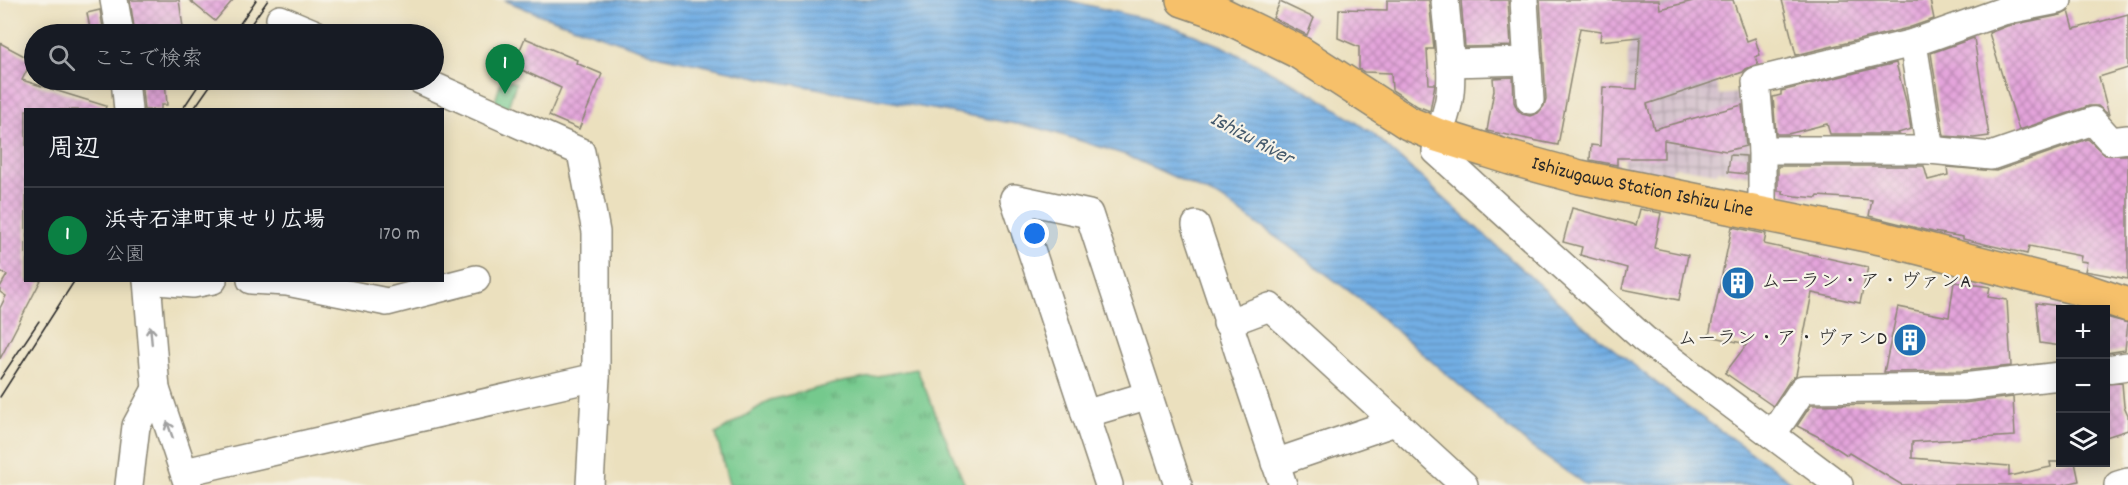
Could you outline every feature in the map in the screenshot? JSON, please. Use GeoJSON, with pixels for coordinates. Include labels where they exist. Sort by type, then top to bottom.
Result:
{"type":"FeatureCollection","features":[{"type":"Feature","properties":{"kind":"main road","name":"Ishizugawa Station Ishizu Line"},"geometry":{"type":"LineString","coordinates":[[1183,0],[1216,5],[1297,51],[1408,123],[1437,135],[1580,177],[1762,213],[1914,247],[2081,289],[2128,305]]}},
{"type":"Feature","properties":{"kind":"street"},"geometry":{"type":"LineString","coordinates":[[114,0],[118,24]]}},
{"type":"Feature","properties":{"kind":"street"},"geometry":{"type":"LineString","coordinates":[[1445,0],[1450,63],[1449,100],[1437,135],[1436,151],[1644,339],[1839,485]]}},
{"type":"Feature","properties":{"kind":"street"},"geometry":{"type":"LineString","coordinates":[[1524,0],[1530,100]]}},
{"type":"Feature","properties":{"kind":"street"},"geometry":{"type":"LineString","coordinates":[[1762,213],[1762,150],[1756,81],[1913,43],[1999,6],[2058,0]]}},
{"type":"Feature","properties":{"kind":"street"},"geometry":{"type":"LineString","coordinates":[[280,19],[292,24]]}},
{"type":"Feature","properties":{"kind":"street"},"geometry":{"type":"LineString","coordinates":[[1913,43],[1930,150]]}},
{"type":"Feature","properties":{"kind":"street"},"geometry":{"type":"LineString","coordinates":[[1450,63],[1528,62]]}},
{"type":"Feature","properties":{"kind":"street"},"geometry":{"type":"LineString","coordinates":[[126,90],[128,108]]}},
{"type":"Feature","properties":{"kind":"street"},"geometry":{"type":"LineString","coordinates":[[442,90],[581,152],[596,232],[596,376],[588,484]]}},
{"type":"Feature","properties":{"kind":"street"},"geometry":{"type":"LineString","coordinates":[[1762,150],[1930,150],[1991,156],[2093,121],[2111,141],[2128,139]]}},
{"type":"Feature","properties":{"kind":"street"},"geometry":{"type":"LineString","coordinates":[[1109,485],[1014,198],[1089,214],[1178,485]]}},
{"type":"Feature","properties":{"kind":"street"},"geometry":{"type":"LineString","coordinates":[[1196,225],[1279,474],[1395,422]]}},
{"type":"Feature","properties":{"kind":"street"},"geometry":{"type":"LineString","coordinates":[[287,282],[387,302],[476,279]]}},
{"type":"Feature","properties":{"kind":"street"},"geometry":{"type":"LineString","coordinates":[[147,282],[156,389],[187,478],[596,376]]}},
{"type":"Feature","properties":{"kind":"street"},"geometry":{"type":"LineString","coordinates":[[170,282],[193,284],[203,282]]}},
{"type":"Feature","properties":{"kind":"street"},"geometry":{"type":"LineString","coordinates":[[1227,323],[1270,307],[1463,485]]}},
{"type":"Feature","properties":{"kind":"street"},"geometry":{"type":"LineString","coordinates":[[2110,368],[2128,366]]}},
{"type":"Feature","properties":{"kind":"street"},"geometry":{"type":"LineString","coordinates":[[1772,435],[1803,389],[1963,387],[2056,377]]}},
{"type":"Feature","properties":{"kind":"street"},"geometry":{"type":"LineString","coordinates":[[129,485],[136,426],[156,389]]}},
{"type":"Feature","properties":{"kind":"street"},"geometry":{"type":"LineString","coordinates":[[1085,414],[1149,395]]}},
{"type":"Feature","properties":{"kind":"street"},"geometry":{"type":"LineString","coordinates":[[2118,485],[2128,482]]}},
{"type":"Feature","properties":{"kind":"shaded area"},"geometry":{"type":"Polygon","coordinates":[[[1676,0],[1694,0],[1719,95],[1748,92],[1752,176],[1718,170],[1717,173],[1677,167],[1672,169],[1669,183],[1623,173],[1628,53],[1635,27],[1659,5],[1676,0]]]}},
{"type":"Feature","properties":{"kind":"green space"},"geometry":{"type":"Polygon","coordinates":[[[502,78],[516,83],[507,110],[494,105],[502,78]]]}},
{"type":"Feature","properties":{"kind":"green space"},"geometry":{"type":"Polygon","coordinates":[[[917,369],[965,485],[729,485],[716,434],[770,400],[842,382],[917,369]]]}},
{"type":"Feature","properties":{"kind":"water","name":"Ishizu River"},"geometry":{"type":"Polygon","coordinates":[[[504,0],[1066,0],[1167,24],[1222,46],[1317,96],[1372,133],[1588,329],[1687,407],[1795,485],[1586,485],[1531,447],[1357,297],[1287,245],[1220,198],[1126,155],[1039,128],[776,81],[660,56],[504,0]]]}},
{"type":"Feature","properties":{"kind":"building"},"geometry":{"type":"Polygon","coordinates":[[[130,0],[179,0],[183,24],[134,24],[130,0]]]}},
{"type":"Feature","properties":{"kind":"building"},"geometry":{"type":"Polygon","coordinates":[[[189,0],[233,0],[215,21],[189,0]]]}},
{"type":"Feature","properties":{"kind":"building"},"geometry":{"type":"Polygon","coordinates":[[[1387,0],[1429,0],[1434,49],[1427,49],[1429,84],[1435,84],[1430,111],[1417,106],[1392,90],[1391,73],[1364,72],[1359,69],[1359,47],[1338,38],[1339,9],[1387,10],[1387,0]]]}},
{"type":"Feature","properties":{"kind":"building"},"geometry":{"type":"Polygon","coordinates":[[[1461,0],[1508,0],[1511,46],[1465,47],[1461,0]]]}},
{"type":"Feature","properties":{"kind":"building"},"geometry":{"type":"Polygon","coordinates":[[[1540,0],[1659,0],[1660,9],[1697,0],[1733,0],[1747,41],[1755,38],[1760,55],[1755,57],[1758,64],[1743,72],[1647,104],[1654,129],[1742,105],[1746,146],[1726,151],[1664,140],[1664,158],[1617,158],[1617,165],[1590,160],[1591,145],[1600,146],[1603,87],[1637,89],[1640,37],[1600,41],[1601,31],[1580,28],[1558,145],[1487,131],[1494,90],[1493,78],[1513,77],[1514,102],[1522,114],[1530,116],[1538,113],[1544,106],[1546,99],[1540,0]]]}},
{"type":"Feature","properties":{"kind":"building"},"geometry":{"type":"Polygon","coordinates":[[[1782,0],[1930,0],[1934,19],[1908,28],[1796,55],[1782,0]]]}},
{"type":"Feature","properties":{"kind":"building"},"geometry":{"type":"Polygon","coordinates":[[[1280,2],[1314,18],[1307,35],[1273,18],[1280,2]]]}},
{"type":"Feature","properties":{"kind":"building"},"geometry":{"type":"Polygon","coordinates":[[[100,10],[102,24],[89,24],[87,13],[100,10]]]}},
{"type":"Feature","properties":{"kind":"building"},"geometry":{"type":"Polygon","coordinates":[[[2069,11],[2074,29],[2128,14],[2128,68],[2099,77],[2109,115],[2098,106],[2089,106],[2019,130],[1989,33],[2007,26],[2061,15],[2069,11]]]}},
{"type":"Feature","properties":{"kind":"building"},"geometry":{"type":"Polygon","coordinates":[[[525,38],[577,60],[576,63],[602,74],[579,129],[549,116],[561,88],[513,66],[525,38]]]}},
{"type":"Feature","properties":{"kind":"building"},"geometry":{"type":"Polygon","coordinates":[[[1974,38],[1989,136],[1974,138],[1944,136],[1931,53],[1974,38]]]}},
{"type":"Feature","properties":{"kind":"building"},"geometry":{"type":"Polygon","coordinates":[[[0,43],[24,56],[22,80],[24,81],[24,90],[54,90],[106,106],[106,108],[24,108],[24,282],[40,282],[0,359],[0,308],[6,296],[0,292],[0,287],[7,275],[0,271],[0,43]]]}},
{"type":"Feature","properties":{"kind":"building"},"geometry":{"type":"Polygon","coordinates":[[[1896,63],[1911,129],[1899,134],[1830,134],[1827,124],[1788,134],[1776,134],[1773,97],[1781,95],[1781,91],[1896,63]]]}},
{"type":"Feature","properties":{"kind":"building"},"geometry":{"type":"Polygon","coordinates":[[[142,90],[166,90],[167,105],[161,105],[161,108],[144,108],[142,90]]]}},
{"type":"Feature","properties":{"kind":"building"},"geometry":{"type":"Polygon","coordinates":[[[2088,139],[2105,155],[2128,155],[2128,279],[2085,271],[2087,262],[2080,261],[2081,256],[2029,246],[2027,254],[1869,216],[1872,200],[1795,196],[1778,191],[1778,166],[1924,166],[1928,180],[1948,175],[1947,167],[1996,171],[2088,139]]]}},
{"type":"Feature","properties":{"kind":"building"},"geometry":{"type":"Polygon","coordinates":[[[1730,155],[1746,156],[1746,174],[1728,172],[1730,155]]]}},
{"type":"Feature","properties":{"kind":"building"},"geometry":{"type":"Polygon","coordinates":[[[1572,208],[1636,225],[1640,209],[1661,213],[1654,248],[1688,255],[1679,300],[1622,289],[1627,268],[1580,255],[1582,247],[1563,242],[1572,208]]]}},
{"type":"Feature","properties":{"kind":"building"},"geometry":{"type":"Polygon","coordinates":[[[1732,227],[1766,234],[1764,244],[1868,267],[1860,303],[1812,293],[1796,375],[1790,380],[1773,406],[1725,373],[1747,344],[1709,336],[1732,227]]]}},
{"type":"Feature","properties":{"kind":"building"},"geometry":{"type":"Polygon","coordinates":[[[1954,282],[1990,287],[1988,297],[2007,300],[2011,366],[1962,371],[1884,372],[1898,307],[1949,317],[1954,282]]]}},
{"type":"Feature","properties":{"kind":"building"},"geometry":{"type":"Polygon","coordinates":[[[2036,303],[2056,305],[2056,345],[2040,343],[2036,303]]]}},
{"type":"Feature","properties":{"kind":"building"},"geometry":{"type":"Polygon","coordinates":[[[2110,318],[2128,323],[2125,350],[2110,352],[2110,318]]]}},
{"type":"Feature","properties":{"kind":"building"},"geometry":{"type":"Polygon","coordinates":[[[2122,383],[2124,406],[2128,415],[2128,430],[2110,436],[2110,413],[2110,384],[2122,383]]]}},
{"type":"Feature","properties":{"kind":"building"},"geometry":{"type":"Polygon","coordinates":[[[2013,397],[2015,436],[1912,442],[1912,458],[2009,466],[2009,476],[2051,467],[2050,462],[2056,462],[2056,467],[2076,467],[2079,481],[2062,485],[1902,485],[1849,453],[1847,455],[1797,426],[1811,405],[1963,403],[2013,397]]]}},
{"type":"Feature","properties":{"kind":"tram line"},"geometry":{"type":"LineString","coordinates":[[240,24],[256,0]]}},
{"type":"Feature","properties":{"kind":"tram line"},"geometry":{"type":"LineString","coordinates":[[251,24],[268,0]]}},
{"type":"Feature","properties":{"kind":"tram line"},"geometry":{"type":"LineString","coordinates":[[183,108],[195,90]]}},
{"type":"Feature","properties":{"kind":"tram line"},"geometry":{"type":"LineString","coordinates":[[194,108],[207,90]]}},
{"type":"Feature","properties":{"kind":"tram line"},"geometry":{"type":"LineString","coordinates":[[0,397],[74,282]]}},
{"type":"Feature","properties":{"kind":"tram line"},"geometry":{"type":"LineString","coordinates":[[0,379],[39,321]]}},
{"type":"Feature","properties":{"kind":"place","name":"浜寺石津町東せり広場"},"geometry":{"type":"Point","coordinates":[505,94]}},
{"type":"Feature","properties":{"kind":"place","name":"ムーラン・ア・ヴァンA"},"geometry":{"type":"Point","coordinates":[1738,283]}},
{"type":"Feature","properties":{"kind":"place","name":"ムーラン・ア・ヴァンD"},"geometry":{"type":"Point","coordinates":[1910,340]}}]}
